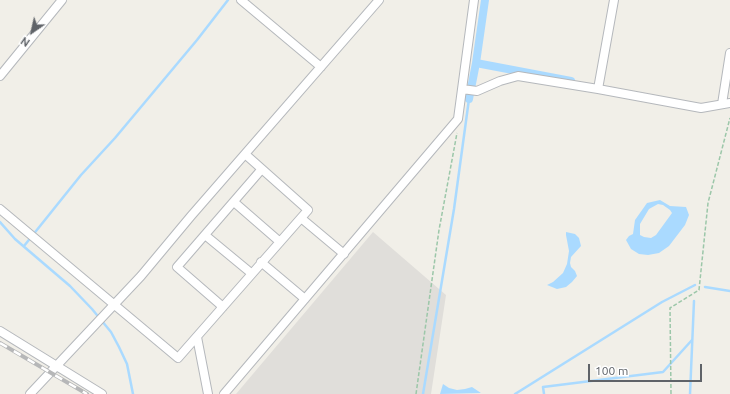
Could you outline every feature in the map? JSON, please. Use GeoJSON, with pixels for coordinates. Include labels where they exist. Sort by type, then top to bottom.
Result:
{"type":"FeatureCollection","features":[{"type":"Feature","properties":{"kind":"street"},"geometry":{"type":"LineString","coordinates":[[0,76],[62,0]]}},
{"type":"Feature","properties":{"kind":"street"},"geometry":{"type":"LineString","coordinates":[[241,0],[321,67]]}},
{"type":"Feature","properties":{"kind":"street"},"geometry":{"type":"LineString","coordinates":[[30,394],[141,276],[244,154],[379,0]]}},
{"type":"Feature","properties":{"kind":"street"},"geometry":{"type":"LineString","coordinates":[[224,394],[458,120],[474,0]]}},
{"type":"Feature","properties":{"kind":"street"},"geometry":{"type":"LineString","coordinates":[[598,89],[614,0]]}},
{"type":"Feature","properties":{"kind":"street"},"geometry":{"type":"LineString","coordinates":[[462,89],[477,90],[518,76],[701,108],[726,104],[730,53]]}},
{"type":"Feature","properties":{"kind":"street"},"geometry":{"type":"LineString","coordinates":[[0,210],[178,358],[251,273],[308,210],[244,154]]}},
{"type":"Feature","properties":{"kind":"street"},"geometry":{"type":"LineString","coordinates":[[222,307],[177,267],[261,170]]}},
{"type":"Feature","properties":{"kind":"street"},"geometry":{"type":"LineString","coordinates":[[234,202],[280,242]]}},
{"type":"Feature","properties":{"kind":"street"},"geometry":{"type":"LineString","coordinates":[[301,218],[344,254]]}},
{"type":"Feature","properties":{"kind":"street"},"geometry":{"type":"LineString","coordinates":[[205,235],[251,273]]}},
{"type":"Feature","properties":{"kind":"street"},"geometry":{"type":"LineString","coordinates":[[262,262],[305,299]]}},
{"type":"Feature","properties":{"kind":"street"},"geometry":{"type":"LineString","coordinates":[[0,331],[102,394]]}},
{"type":"Feature","properties":{"kind":"street"},"geometry":{"type":"LineString","coordinates":[[197,337],[208,394]]}},
{"type":"Feature","properties":{"kind":"path"},"geometry":{"type":"LineString","coordinates":[[670,394],[670,308],[699,290],[708,203],[730,118]]}},
{"type":"Feature","properties":{"kind":"path"},"geometry":{"type":"LineString","coordinates":[[416,394],[439,230],[457,133]]}},
{"type":"Feature","properties":{"kind":"shaded area"},"geometry":{"type":"Polygon","coordinates":[[[373,232],[446,295],[431,394],[236,394],[373,232]]]}},
{"type":"Feature","properties":{"kind":"water"},"geometry":{"type":"Polygon","coordinates":[[[660,200],[670,206],[686,207],[689,215],[685,225],[669,246],[659,253],[648,255],[639,254],[631,249],[626,240],[633,234],[635,220],[647,203],[660,200]],[[658,204],[649,209],[640,224],[640,235],[651,238],[656,235],[672,213],[663,205],[658,204]]]}},
{"type":"Feature","properties":{"kind":"water"},"geometry":{"type":"Polygon","coordinates":[[[566,232],[575,234],[579,238],[581,246],[571,257],[570,263],[577,276],[566,287],[557,289],[547,285],[563,273],[567,264],[569,251],[566,232]]]}},
{"type":"Feature","properties":{"kind":"water"},"geometry":{"type":"Polygon","coordinates":[[[443,384],[449,388],[457,390],[472,387],[481,393],[440,394],[443,384]]]}},
{"type":"Feature","properties":{"kind":"waterway"},"geometry":{"type":"LineString","coordinates":[[24,246],[81,175],[115,138],[197,40],[228,0]]}},
{"type":"Feature","properties":{"kind":"waterway"},"geometry":{"type":"LineString","coordinates":[[469,99],[485,0]]}},
{"type":"Feature","properties":{"kind":"waterway"},"geometry":{"type":"LineString","coordinates":[[476,63],[571,81]]}},
{"type":"Feature","properties":{"kind":"waterway"},"geometry":{"type":"LineString","coordinates":[[423,394],[454,209],[469,99]]}},
{"type":"Feature","properties":{"kind":"waterway"},"geometry":{"type":"LineString","coordinates":[[0,222],[15,239],[70,286],[111,332],[127,364],[133,394]]}},
{"type":"Feature","properties":{"kind":"waterway"},"geometry":{"type":"LineString","coordinates":[[515,394],[662,302],[695,285]]}},
{"type":"Feature","properties":{"kind":"waterway"},"geometry":{"type":"LineString","coordinates":[[705,287],[730,291]]}},
{"type":"Feature","properties":{"kind":"waterway"},"geometry":{"type":"LineString","coordinates":[[690,394],[694,301]]}},
{"type":"Feature","properties":{"kind":"waterway"},"geometry":{"type":"LineString","coordinates":[[544,394],[543,387],[663,372],[692,340]]}},
{"type":"Feature","properties":{"kind":"railway"},"geometry":{"type":"LineString","coordinates":[[0,343],[87,394]]}}]}
